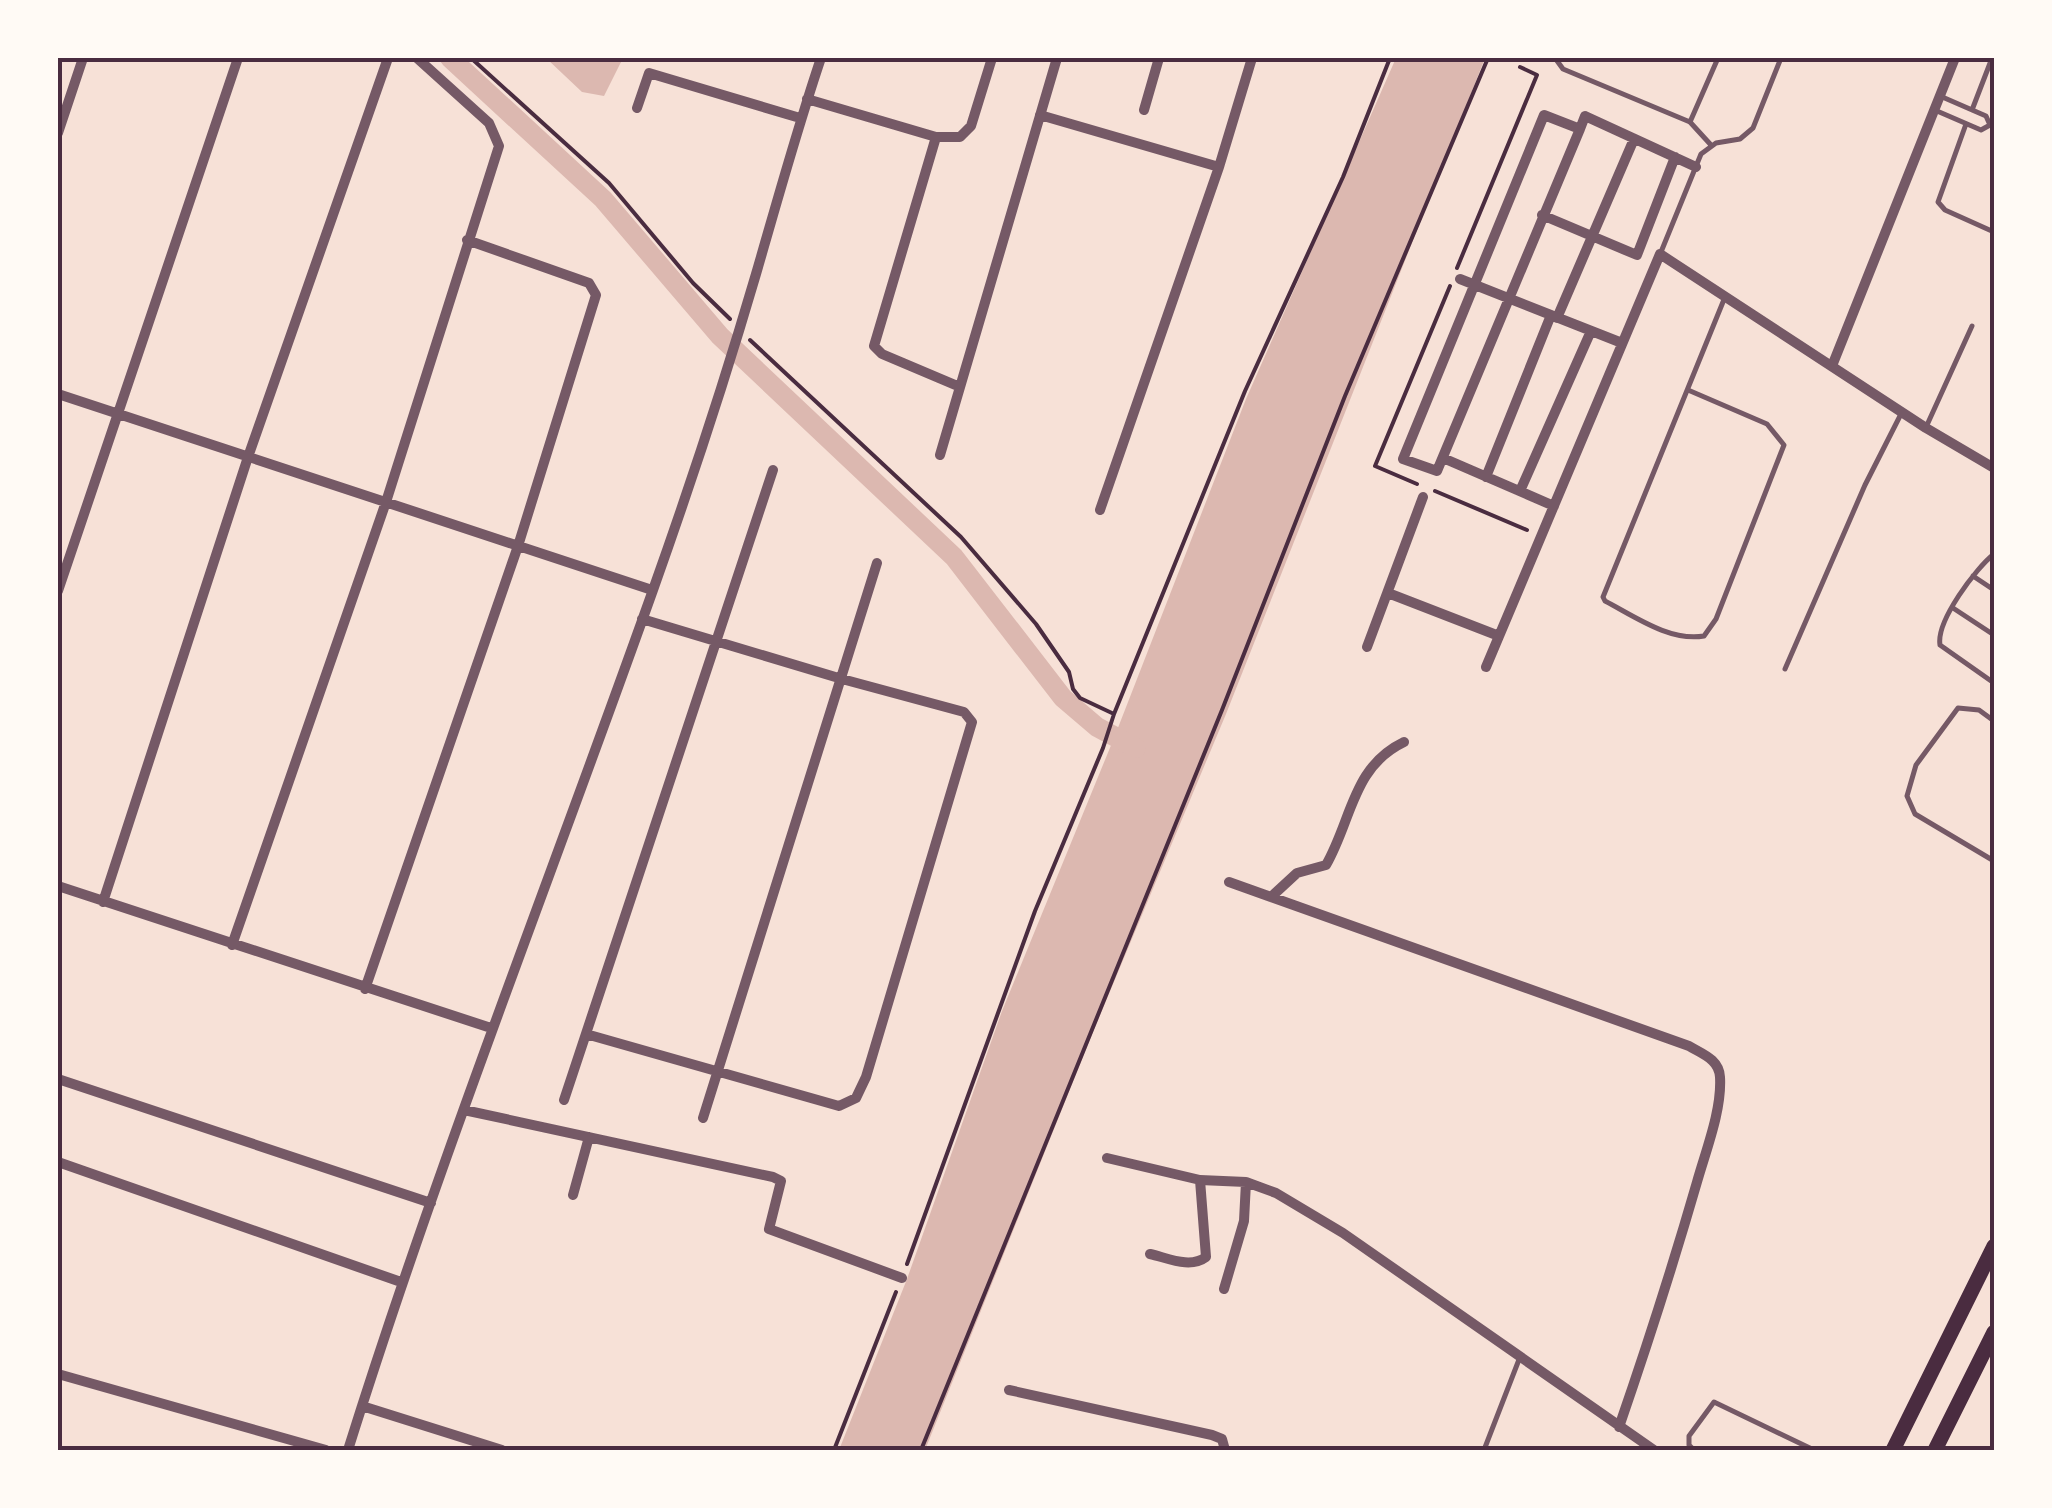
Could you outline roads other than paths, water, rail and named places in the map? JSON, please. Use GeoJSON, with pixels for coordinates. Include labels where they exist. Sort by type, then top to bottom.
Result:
{"type":"FeatureCollection","features":[{"type":"Feature","properties":{"kind":"main road"},"geometry":{"type":"LineString","coordinates":[[1893,1450],[1994,1246]]}},
{"type":"Feature","properties":{"kind":"main road"},"geometry":{"type":"LineString","coordinates":[[1935,1450],[1994,1332]]}},
{"type":"Feature","properties":{"kind":"street"},"geometry":{"type":"LineString","coordinates":[[58,133],[83,58]]}},
{"type":"Feature","properties":{"kind":"street"},"geometry":{"type":"LineString","coordinates":[[58,591],[238,58]]}},
{"type":"Feature","properties":{"kind":"street"},"geometry":{"type":"LineString","coordinates":[[104,902],[248,457],[388,58]]}},
{"type":"Feature","properties":{"kind":"street"},"geometry":{"type":"LineString","coordinates":[[232,945],[386,502],[466,240],[499,146],[489,123],[416,58]]}},
{"type":"Feature","properties":{"kind":"street"},"geometry":{"type":"LineString","coordinates":[[637,108],[654,58]]}},
{"type":"Feature","properties":{"kind":"street"},"geometry":{"type":"LineString","coordinates":[[348,1450],[401,1282],[652,590],[755,278],[820,58]]}},
{"type":"Feature","properties":{"kind":"street"},"geometry":{"type":"LineString","coordinates":[[806,99],[936,137],[960,137],[971,126],[992,58]]}},
{"type":"Feature","properties":{"kind":"street"},"geometry":{"type":"LineString","coordinates":[[940,455],[1057,58]]}},
{"type":"Feature","properties":{"kind":"street"},"geometry":{"type":"LineString","coordinates":[[1144,110],[1159,58]]}},
{"type":"Feature","properties":{"kind":"street"},"geometry":{"type":"LineString","coordinates":[[1100,510],[1219,167],[1252,58]]}},
{"type":"Feature","properties":{"kind":"street"},"geometry":{"type":"LineString","coordinates":[[1832,366],[1955,58]]}},
{"type":"Feature","properties":{"kind":"street"},"geometry":{"type":"LineString","coordinates":[[649,73],[800,118]]}},
{"type":"Feature","properties":{"kind":"street"},"geometry":{"type":"LineString","coordinates":[[1040,115],[1219,167]]}},
{"type":"Feature","properties":{"kind":"street"},"geometry":{"type":"LineString","coordinates":[[1580,128],[1544,115],[1402,459],[1437,470],[1507,298],[1542,215],[1580,128],[1585,116],[1696,167]]}},
{"type":"Feature","properties":{"kind":"street"},"geometry":{"type":"LineString","coordinates":[[936,137],[874,346],[882,354],[960,386]]}},
{"type":"Feature","properties":{"kind":"street"},"geometry":{"type":"LineString","coordinates":[[1486,476],[1634,138]]}},
{"type":"Feature","properties":{"kind":"street"},"geometry":{"type":"LineString","coordinates":[[1542,215],[1637,255],[1675,157]]}},
{"type":"Feature","properties":{"kind":"street"},"geometry":{"type":"LineString","coordinates":[[365,989],[518,546],[596,295],[589,283],[466,240]]}},
{"type":"Feature","properties":{"kind":"street"},"geometry":{"type":"LineString","coordinates":[[1486,666],[1660,254],[1926,428],[1994,468]]}},
{"type":"Feature","properties":{"kind":"street"},"geometry":{"type":"LineString","coordinates":[[1460,279],[1622,344]]}},
{"type":"Feature","properties":{"kind":"street"},"geometry":{"type":"LineString","coordinates":[[1520,491],[1591,331]]}},
{"type":"Feature","properties":{"kind":"street"},"geometry":{"type":"LineString","coordinates":[[58,394],[652,590]]}},
{"type":"Feature","properties":{"kind":"street"},"geometry":{"type":"LineString","coordinates":[[1442,458],[1554,506]]}},
{"type":"Feature","properties":{"kind":"street"},"geometry":{"type":"LineString","coordinates":[[564,1100],[773,470]]}},
{"type":"Feature","properties":{"kind":"street"},"geometry":{"type":"LineString","coordinates":[[1368,647],[1424,498]]}},
{"type":"Feature","properties":{"kind":"street"},"geometry":{"type":"LineString","coordinates":[[703,1118],[877,563]]}},
{"type":"Feature","properties":{"kind":"street"},"geometry":{"type":"LineString","coordinates":[[1388,593],[1499,636]]}},
{"type":"Feature","properties":{"kind":"street"},"geometry":{"type":"LineString","coordinates":[[586,1034],[839,1106],[856,1098],[866,1077],[972,722],[964,712],[842,680],[642,618]]}},
{"type":"Feature","properties":{"kind":"street"},"geometry":{"type":"LineString","coordinates":[[1271,897],[1297,873],[1326,865],[1367,775],[1383,753],[1404,742]]}},
{"type":"Feature","properties":{"kind":"street"},"geometry":{"type":"LineString","coordinates":[[1229,882],[1689,1046],[1716,1062],[1720,1074],[1717,1103],[1703,1160],[1620,1426]]}},
{"type":"Feature","properties":{"kind":"street"},"geometry":{"type":"LineString","coordinates":[[58,886],[491,1028]]}},
{"type":"Feature","properties":{"kind":"street"},"geometry":{"type":"LineString","coordinates":[[58,1080],[431,1202]]}},
{"type":"Feature","properties":{"kind":"street"},"geometry":{"type":"LineString","coordinates":[[464,1110],[773,1177],[780,1181],[780,1191],[769,1229],[902,1278]]}},
{"type":"Feature","properties":{"kind":"street"},"geometry":{"type":"LineString","coordinates":[[572,1194],[589,1137]]}},
{"type":"Feature","properties":{"kind":"street"},"geometry":{"type":"LineString","coordinates":[[1108,1158],[1200,1180],[1246,1182],[1276,1193],[1343,1233],[1654,1450]]}},
{"type":"Feature","properties":{"kind":"street"},"geometry":{"type":"LineString","coordinates":[[58,1162],[401,1282]]}},
{"type":"Feature","properties":{"kind":"street"},"geometry":{"type":"LineString","coordinates":[[1150,1254],[1188,1264],[1206,1257],[1200,1180]]}},
{"type":"Feature","properties":{"kind":"street"},"geometry":{"type":"LineString","coordinates":[[1224,1289],[1244,1220],[1246,1182]]}},
{"type":"Feature","properties":{"kind":"street"},"geometry":{"type":"LineString","coordinates":[[58,1374],[326,1450]]}},
{"type":"Feature","properties":{"kind":"street"},"geometry":{"type":"LineString","coordinates":[[1009,1390],[1212,1435],[1222,1439],[1225,1450]]}},
{"type":"Feature","properties":{"kind":"street"},"geometry":{"type":"LineString","coordinates":[[362,1406],[502,1450]]}},
{"type":"Feature","properties":{"kind":"lane"},"geometry":{"type":"LineString","coordinates":[[1556,58],[1563,70],[1690,122],[1711,145]]}},
{"type":"Feature","properties":{"kind":"lane"},"geometry":{"type":"LineString","coordinates":[[1690,122],[1718,58]]}},
{"type":"Feature","properties":{"kind":"lane"},"geometry":{"type":"LineString","coordinates":[[1660,254],[1702,154],[1711,145],[1740,139],[1753,128],[1781,58]]}},
{"type":"Feature","properties":{"kind":"lane"},"geometry":{"type":"LineString","coordinates":[[1972,110],[1992,58]]}},
{"type":"Feature","properties":{"kind":"lane"},"geometry":{"type":"LineString","coordinates":[[1934,110],[1981,130],[1992,126],[1986,116],[1940,96]]}},
{"type":"Feature","properties":{"kind":"lane"},"geometry":{"type":"LineString","coordinates":[[1966,124],[1938,202],[1945,210],[1994,232]]}},
{"type":"Feature","properties":{"kind":"lane"},"geometry":{"type":"LineString","coordinates":[[1688,390],[1767,424],[1784,445],[1716,620],[1704,636],[1695,638],[1677,636],[1603,597],[1726,297]]}},
{"type":"Feature","properties":{"kind":"lane"},"geometry":{"type":"LineString","coordinates":[[1926,428],[1972,326]]}},
{"type":"Feature","properties":{"kind":"lane"},"geometry":{"type":"LineString","coordinates":[[1785,668],[1865,485],[1902,412]]}},
{"type":"Feature","properties":{"kind":"lane"},"geometry":{"type":"LineString","coordinates":[[1994,554],[1973,576],[1939,637],[1940,645],[1994,683]]}},
{"type":"Feature","properties":{"kind":"lane"},"geometry":{"type":"LineString","coordinates":[[1973,576],[1994,590]]}},
{"type":"Feature","properties":{"kind":"lane"},"geometry":{"type":"LineString","coordinates":[[1953,608],[1994,635]]}},
{"type":"Feature","properties":{"kind":"lane"},"geometry":{"type":"LineString","coordinates":[[1994,721],[1979,710],[1958,708],[1916,765],[1907,796],[1915,814],[1994,861]]}},
{"type":"Feature","properties":{"kind":"lane"},"geometry":{"type":"LineString","coordinates":[[1484,1450],[1520,1357]]}},
{"type":"Feature","properties":{"kind":"lane"},"geometry":{"type":"LineString","coordinates":[[1694,1450],[1689,1445],[1689,1436],[1714,1402],[1814,1450]]}},
{"type":"Feature","properties":{"kind":"waterway"},"geometry":{"type":"LineString","coordinates":[[450,58],[603,199],[720,336],[954,557],[1063,698],[1097,727],[1136,748]]}}]}
